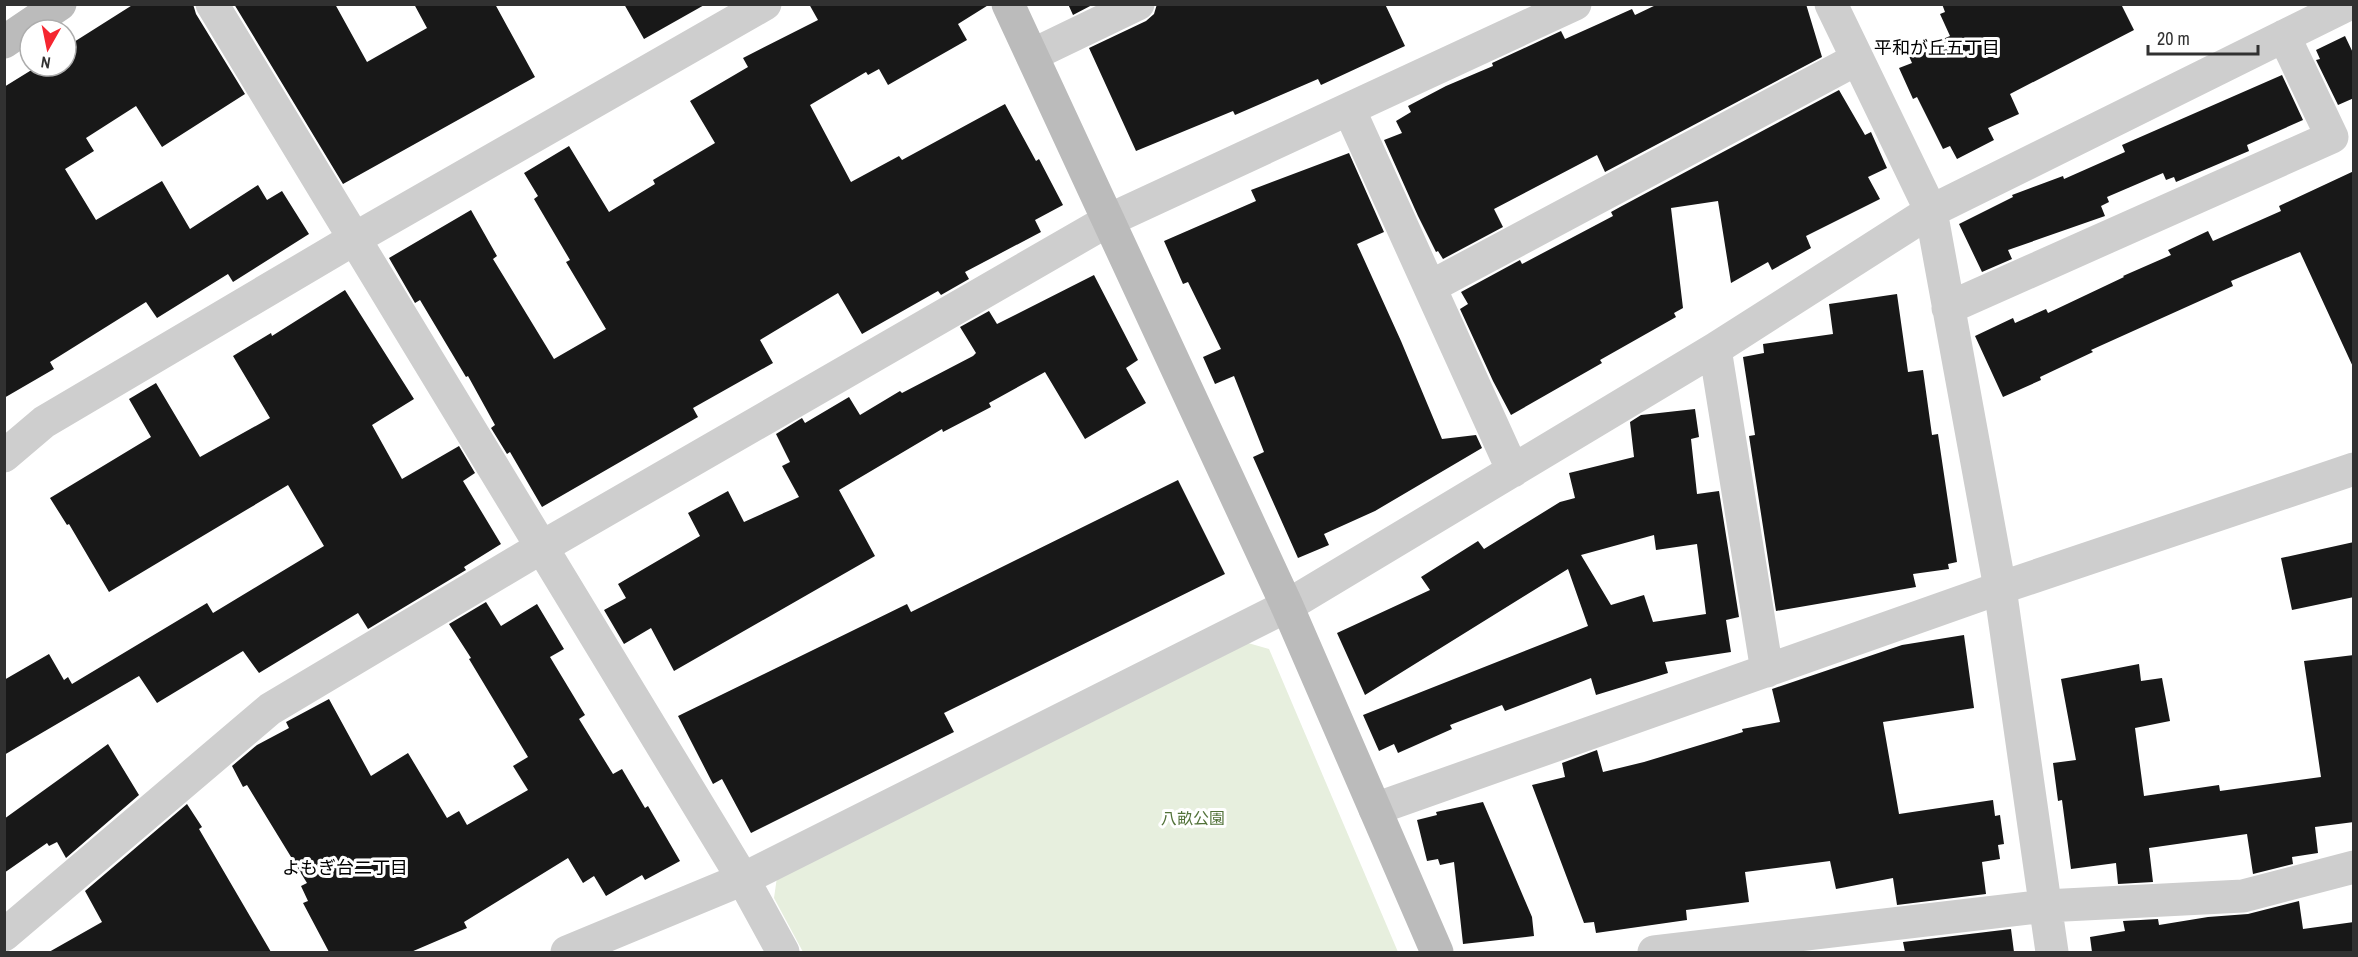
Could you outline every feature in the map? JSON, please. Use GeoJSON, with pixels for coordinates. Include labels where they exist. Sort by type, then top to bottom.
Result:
{"type":"FeatureCollection","features":[{"type":"Feature","properties":{"kind":"street"},"geometry":{"type":"LineString","coordinates":[[4,42],[60,4]]}},
{"type":"Feature","properties":{"kind":"street"},"geometry":{"type":"LineString","coordinates":[[212,4],[744,879],[783,952]]}},
{"type":"Feature","properties":{"kind":"street"},"geometry":{"type":"LineString","coordinates":[[4,456],[44,422],[354,239],[765,4]]}},
{"type":"Feature","properties":{"kind":"street"},"geometry":{"type":"LineString","coordinates":[[1008,4],[1287,606],[1437,952]]}},
{"type":"Feature","properties":{"kind":"street"},"geometry":{"type":"LineString","coordinates":[[1032,56],[1138,4]]}},
{"type":"Feature","properties":{"kind":"street"},"geometry":{"type":"LineString","coordinates":[[4,935],[270,709],[542,546],[1109,220],[1575,4]]}},
{"type":"Feature","properties":{"kind":"street"},"geometry":{"type":"LineString","coordinates":[[1831,4],[1931,211],[2000,588],[2052,952]]}},
{"type":"Feature","properties":{"kind":"street"},"geometry":{"type":"LineString","coordinates":[[567,952],[744,879],[1287,606],[1715,349],[1931,211],[2349,4]]}},
{"type":"Feature","properties":{"kind":"street"},"geometry":{"type":"LineString","coordinates":[[1948,308],[2332,137],[2284,36]]}},
{"type":"Feature","properties":{"kind":"street"},"geometry":{"type":"LineString","coordinates":[[1430,287],[1857,59]]}},
{"type":"Feature","properties":{"kind":"street"},"geometry":{"type":"LineString","coordinates":[[1349,109],[1513,471]]}},
{"type":"Feature","properties":{"kind":"street"},"geometry":{"type":"LineString","coordinates":[[1715,349],[1767,671]]}},
{"type":"Feature","properties":{"kind":"street"},"geometry":{"type":"LineString","coordinates":[[1375,809],[2000,588],[2354,469]]}},
{"type":"Feature","properties":{"kind":"street"},"geometry":{"type":"LineString","coordinates":[[1654,952],[2045,906],[2243,896],[2354,867]]}},
{"type":"Feature","properties":{"kind":"green space","name":"八畝公園"},"geometry":{"type":"Polygon","coordinates":[[[1248,643],[1269,649],[1398,952],[803,952],[774,898],[777,877],[1248,643]]]}},
{"type":"Feature","properties":{"kind":"building"},"geometry":{"type":"Polygon","coordinates":[[[134,4],[193,4],[196,14],[245,94],[162,147],[136,106],[86,138],[94,151],[65,169],[96,220],[162,181],[190,229],[258,185],[267,200],[282,191],[309,234],[233,282],[228,274],[157,318],[146,302],[50,362],[54,369],[4,398],[4,87],[19,78],[78,78],[78,39],[134,4]]]}},
{"type":"Feature","properties":{"kind":"building"},"geometry":{"type":"Polygon","coordinates":[[[234,4],[335,4],[367,62],[427,28],[414,4],[495,4],[535,77],[343,184],[234,4]]]}},
{"type":"Feature","properties":{"kind":"building"},"geometry":{"type":"Polygon","coordinates":[[[624,4],[706,4],[644,39],[624,4]]]}},
{"type":"Feature","properties":{"kind":"building"},"geometry":{"type":"Polygon","coordinates":[[[809,4],[990,4],[958,24],[967,40],[888,85],[879,69],[868,75],[866,72],[810,105],[851,182],[899,156],[902,160],[1005,104],[1036,161],[1039,159],[1063,205],[1035,220],[1041,232],[965,272],[969,279],[941,295],[938,291],[862,334],[838,293],[760,340],[773,363],[693,408],[698,417],[542,507],[510,452],[507,454],[491,428],[495,425],[468,376],[466,377],[420,300],[415,303],[389,258],[471,210],[497,256],[493,259],[554,359],[606,329],[566,262],[570,260],[534,199],[538,196],[524,173],[569,146],[609,212],[655,184],[653,180],[715,143],[690,101],[748,67],[743,58],[818,20],[809,4]]]}},
{"type":"Feature","properties":{"kind":"building"},"geometry":{"type":"Polygon","coordinates":[[[1068,4],[1094,4],[1073,15],[1068,4]]]}},
{"type":"Feature","properties":{"kind":"building"},"geometry":{"type":"Polygon","coordinates":[[[1157,4],[1385,4],[1405,46],[1321,85],[1318,79],[1235,115],[1233,111],[1136,151],[1089,48],[1146,21],[1154,14],[1157,4]]]}},
{"type":"Feature","properties":{"kind":"building"},"geometry":{"type":"Polygon","coordinates":[[[1658,4],[1806,4],[1822,57],[1605,172],[1597,155],[1494,209],[1503,227],[1443,259],[1438,251],[1436,252],[1418,216],[1384,140],[1402,133],[1396,121],[1411,112],[1408,106],[1561,31],[1565,39],[1632,9],[1635,15],[1658,4]]]}},
{"type":"Feature","properties":{"kind":"building"},"geometry":{"type":"Polygon","coordinates":[[[1942,4],[2121,4],[2134,30],[2010,94],[2019,114],[1988,128],[1994,140],[1957,159],[1950,146],[1943,149],[1917,97],[1913,99],[1899,68],[1912,63],[1908,54],[1950,36],[1940,14],[1945,12],[1942,4]]]}},
{"type":"Feature","properties":{"kind":"building"},"geometry":{"type":"Polygon","coordinates":[[[2345,36],[2354,55],[2354,98],[2338,105],[2316,60],[2320,59],[2316,50],[2345,36]]]}},
{"type":"Feature","properties":{"kind":"building"},"geometry":{"type":"Polygon","coordinates":[[[2282,75],[2303,120],[2247,145],[2249,151],[2176,182],[2174,177],[2166,180],[2163,173],[2107,197],[2109,202],[2101,206],[2105,216],[2008,250],[2012,259],[1982,272],[1959,224],[2013,197],[2012,195],[2063,176],[2064,179],[2125,152],[2122,145],[2282,75]]]}},
{"type":"Feature","properties":{"kind":"building"},"geometry":{"type":"Polygon","coordinates":[[[1839,90],[1865,135],[1871,132],[1887,168],[1868,177],[1880,199],[1806,236],[1811,248],[1772,270],[1768,262],[1731,283],[1718,201],[1671,208],[1683,308],[1674,313],[1676,317],[1600,360],[1602,363],[1511,415],[1460,309],[1468,304],[1461,292],[1520,260],[1522,264],[1613,216],[1611,212],[1839,90]]]}},
{"type":"Feature","properties":{"kind":"building"},"geometry":{"type":"Polygon","coordinates":[[[1349,153],[1384,232],[1357,244],[1442,439],[1476,435],[1482,448],[1375,511],[1324,534],[1329,545],[1298,558],[1253,457],[1264,452],[1234,376],[1215,384],[1203,357],[1221,349],[1188,282],[1183,284],[1164,241],[1256,201],[1251,190],[1349,153]]]}},
{"type":"Feature","properties":{"kind":"building"},"geometry":{"type":"Polygon","coordinates":[[[2354,171],[2354,369],[2300,252],[2231,281],[2233,286],[2091,350],[2093,352],[2040,377],[2041,380],[2003,397],[1975,336],[2013,318],[2015,323],[2046,309],[2048,313],[2171,255],[2168,250],[2208,231],[2213,241],[2281,211],[2279,206],[2354,171]]]}},
{"type":"Feature","properties":{"kind":"building"},"geometry":{"type":"Polygon","coordinates":[[[1094,275],[1138,360],[1126,368],[1146,403],[1085,439],[1045,372],[989,403],[991,407],[943,432],[942,429],[839,490],[875,556],[674,671],[651,628],[624,644],[604,610],[626,598],[618,584],[700,536],[688,513],[728,491],[744,522],[799,497],[782,466],[790,462],[776,434],[802,418],[805,423],[849,397],[860,415],[900,391],[902,393],[973,356],[976,353],[960,327],[989,311],[997,324],[1094,275]]]}},
{"type":"Feature","properties":{"kind":"building"},"geometry":{"type":"Polygon","coordinates":[[[345,290],[414,399],[372,425],[402,479],[459,446],[475,473],[463,481],[501,544],[464,567],[466,570],[368,629],[358,613],[259,673],[243,651],[157,703],[139,676],[4,755],[4,680],[49,654],[64,680],[68,677],[72,684],[207,603],[213,613],[324,546],[288,485],[109,592],[69,524],[67,525],[50,498],[151,437],[129,399],[156,383],[200,457],[270,418],[233,356],[271,333],[272,336],[345,290]]]}},
{"type":"Feature","properties":{"kind":"building"},"geometry":{"type":"Polygon","coordinates":[[[1897,294],[1908,372],[1923,370],[1932,435],[1938,434],[1957,562],[1948,564],[1949,569],[1913,574],[1916,587],[1776,611],[1749,436],[1755,435],[1743,357],[1764,353],[1763,344],[1833,334],[1829,304],[1897,294]]]}},
{"type":"Feature","properties":{"kind":"building"},"geometry":{"type":"Polygon","coordinates":[[[1695,409],[1699,437],[1691,439],[1697,494],[1719,491],[1739,617],[1726,620],[1731,652],[1665,662],[1668,673],[1596,695],[1591,678],[1505,711],[1502,705],[1450,725],[1452,729],[1398,753],[1394,744],[1379,751],[1363,715],[1588,626],[1568,569],[1365,695],[1337,633],[1430,590],[1421,577],[1478,541],[1484,549],[1560,502],[1575,498],[1569,473],[1634,457],[1630,422],[1641,415],[1695,409]],[[1654,535],[1581,555],[1611,605],[1644,595],[1653,622],[1706,614],[1697,544],[1656,550],[1654,535]]]}},
{"type":"Feature","properties":{"kind":"building"},"geometry":{"type":"Polygon","coordinates":[[[1178,480],[1225,574],[944,713],[954,732],[751,833],[722,779],[713,784],[678,716],[907,604],[911,612],[1178,480]]]}},
{"type":"Feature","properties":{"kind":"building"},"geometry":{"type":"Polygon","coordinates":[[[2354,542],[2354,597],[2292,610],[2281,558],[2354,542]]]}},
{"type":"Feature","properties":{"kind":"building"},"geometry":{"type":"Polygon","coordinates":[[[486,602],[501,626],[537,604],[564,649],[550,657],[585,715],[579,719],[613,774],[622,769],[645,808],[648,806],[680,861],[645,880],[642,875],[606,896],[594,876],[583,883],[568,858],[464,922],[467,928],[411,952],[329,952],[303,903],[308,901],[301,886],[307,883],[247,785],[243,787],[232,766],[257,745],[289,728],[286,722],[329,699],[371,776],[408,753],[447,818],[459,811],[467,825],[528,790],[513,766],[528,757],[449,624],[486,602]]]}},
{"type":"Feature","properties":{"kind":"building"},"geometry":{"type":"Polygon","coordinates":[[[1964,635],[1974,708],[1883,722],[1899,814],[1993,800],[1995,816],[2000,815],[2004,844],[1998,845],[2000,859],[1982,862],[1986,894],[1897,905],[1893,878],[1836,889],[1830,861],[1745,872],[1749,902],[1686,910],[1687,920],[1596,933],[1594,922],[1584,923],[1532,785],[1565,777],[1562,763],[1597,750],[1603,772],[1743,732],[1742,729],[1780,722],[1772,689],[1902,645],[1964,635]]]}},
{"type":"Feature","properties":{"kind":"building"},"geometry":{"type":"Polygon","coordinates":[[[2354,655],[2354,822],[2315,827],[2318,853],[2292,857],[2293,864],[2253,874],[2247,834],[2149,848],[2153,882],[2118,884],[2116,863],[2071,869],[2062,800],[2058,801],[2053,763],[2076,760],[2061,679],[2139,664],[2141,681],[2162,678],[2170,721],[2135,728],[2144,796],[2219,785],[2220,791],[2321,777],[2304,661],[2354,655]]]}},
{"type":"Feature","properties":{"kind":"building"},"geometry":{"type":"Polygon","coordinates":[[[108,744],[139,795],[66,858],[57,842],[49,846],[47,843],[4,873],[4,819],[108,744]]]}},
{"type":"Feature","properties":{"kind":"building"},"geometry":{"type":"Polygon","coordinates":[[[1483,802],[1532,917],[1534,936],[1463,944],[1454,862],[1440,865],[1438,859],[1427,861],[1417,820],[1437,815],[1436,812],[1483,802]]]}},
{"type":"Feature","properties":{"kind":"building"},"geometry":{"type":"Polygon","coordinates":[[[187,804],[202,827],[199,829],[271,952],[49,952],[102,922],[85,891],[187,804]]]}},
{"type":"Feature","properties":{"kind":"building"},"geometry":{"type":"Polygon","coordinates":[[[2299,901],[2303,929],[2354,922],[2354,952],[2092,952],[2090,937],[2125,931],[2123,921],[2158,919],[2159,925],[2208,917],[2248,914],[2299,901]]]}},
{"type":"Feature","properties":{"kind":"building"},"geometry":{"type":"Polygon","coordinates":[[[2011,929],[2014,952],[1905,952],[1903,942],[2011,929]]]}},
{"type":"Feature","properties":{"kind":"district","name":"平和が丘五丁目"},"geometry":{"type":"Point","coordinates":[1937,47]}},
{"type":"Feature","properties":{"kind":"district","name":"よもぎ台二丁目"},"geometry":{"type":"Point","coordinates":[345,867]}}]}
